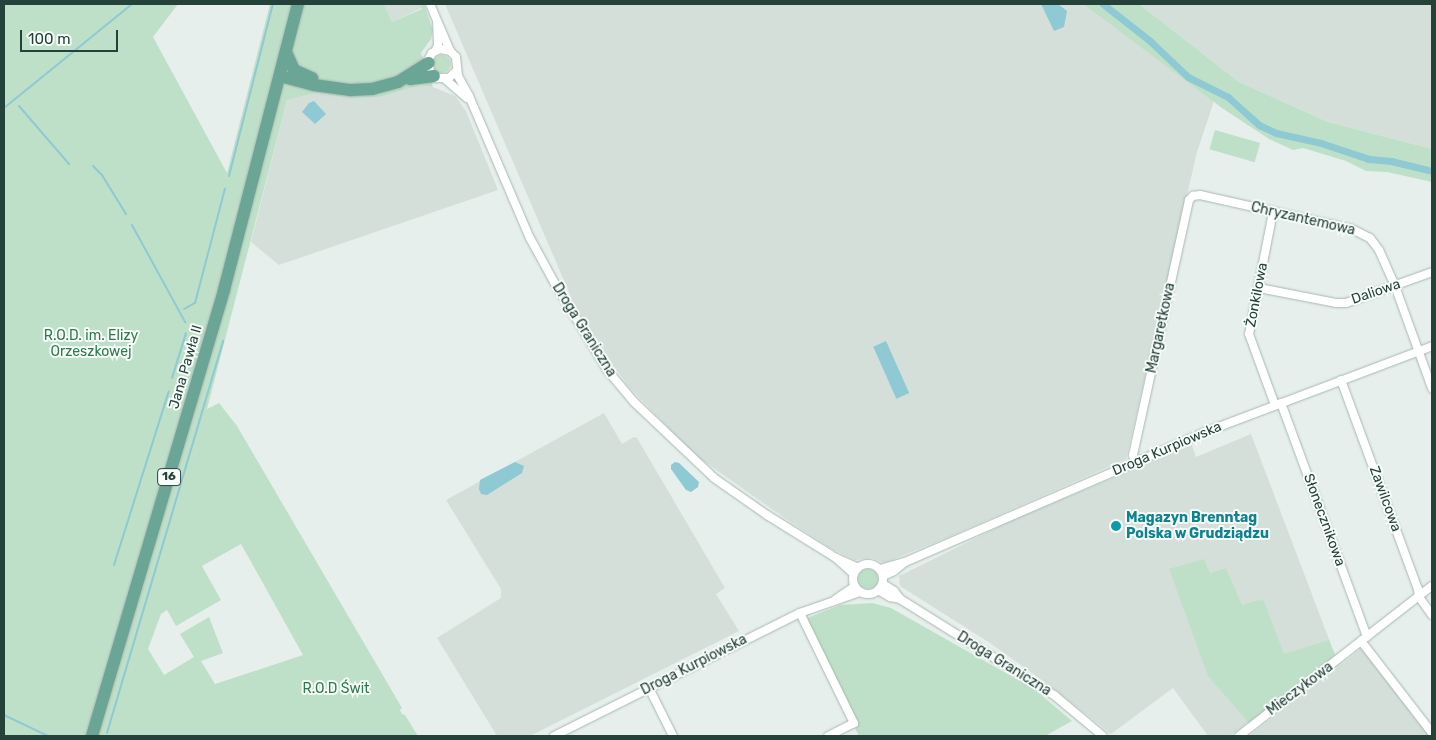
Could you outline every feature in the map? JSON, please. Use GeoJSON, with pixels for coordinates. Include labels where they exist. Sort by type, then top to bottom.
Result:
{"type":"FeatureCollection","features":[{"type":"Feature","properties":{"kind":"main road","name":"Jana Pawła II"},"geometry":{"type":"LineString","coordinates":[[92,736],[224,290],[298,4]]}},
{"type":"Feature","properties":{"kind":"main road"},"geometry":{"type":"LineString","coordinates":[[286,52],[292,67],[297,72],[340,88]]}},
{"type":"Feature","properties":{"kind":"main road"},"geometry":{"type":"LineString","coordinates":[[398,82],[428,63]]}},
{"type":"Feature","properties":{"kind":"main road"},"geometry":{"type":"LineString","coordinates":[[280,76],[314,86],[372,89],[398,82],[439,78]]}},
{"type":"Feature","properties":{"kind":"street"},"geometry":{"type":"LineString","coordinates":[[430,4],[436,16],[450,51],[456,57],[456,70],[452,76],[439,78],[428,63],[435,51],[438,38],[436,16]]}},
{"type":"Feature","properties":{"kind":"street"},"geometry":{"type":"LineString","coordinates":[[435,51],[440,49],[450,51]]}},
{"type":"Feature","properties":{"kind":"street","name":"Droga Graniczna"},"geometry":{"type":"LineString","coordinates":[[456,70],[542,260],[608,372],[634,402],[714,478],[767,515],[856,571]]}},
{"type":"Feature","properties":{"kind":"street","name":"Droga Graniczna"},"geometry":{"type":"LineString","coordinates":[[439,78],[460,90],[472,104]]}},
{"type":"Feature","properties":{"kind":"street","name":"Chryzantemowa"},"geometry":{"type":"LineString","coordinates":[[1193,196],[1200,195],[1352,228],[1370,238],[1379,250],[1395,286],[1432,388]]}},
{"type":"Feature","properties":{"kind":"street","name":"Margaretkowa"},"geometry":{"type":"LineString","coordinates":[[1135,462],[1133,456],[1189,200],[1193,196]]}},
{"type":"Feature","properties":{"kind":"street","name":"Żonkilowa"},"geometry":{"type":"LineString","coordinates":[[1273,212],[1249,334],[1278,404]]}},
{"type":"Feature","properties":{"kind":"street","name":"Daliowa"},"geometry":{"type":"LineString","coordinates":[[1259,288],[1336,303],[1346,303],[1432,272]]}},
{"type":"Feature","properties":{"kind":"street","name":"Droga Kurpiowska"},"geometry":{"type":"LineString","coordinates":[[881,580],[905,562],[1135,462],[1278,404],[1432,346]]}},
{"type":"Feature","properties":{"kind":"street","name":"Zawilcowa"},"geometry":{"type":"LineString","coordinates":[[1341,380],[1418,589],[1419,597],[1432,615]]}},
{"type":"Feature","properties":{"kind":"street","name":"Słonecznikowa"},"geometry":{"type":"LineString","coordinates":[[1278,404],[1364,639]]}},
{"type":"Feature","properties":{"kind":"street"},"geometry":{"type":"LineString","coordinates":[[872,564],[881,580],[870,594],[858,589],[856,571],[872,564]]}},
{"type":"Feature","properties":{"kind":"street","name":"Droga Graniczna"},"geometry":{"type":"LineString","coordinates":[[881,580],[890,597],[900,599],[1055,696],[1103,736]]}},
{"type":"Feature","properties":{"kind":"street","name":"Mieczykowa"},"geometry":{"type":"LineString","coordinates":[[1239,736],[1432,586]]}},
{"type":"Feature","properties":{"kind":"street","name":"Droga Kurpiowska"},"geometry":{"type":"LineString","coordinates":[[554,736],[800,612],[858,589]]}},
{"type":"Feature","properties":{"kind":"street"},"geometry":{"type":"LineString","coordinates":[[800,612],[854,723],[828,736]]}},
{"type":"Feature","properties":{"kind":"street"},"geometry":{"type":"LineString","coordinates":[[1364,639],[1432,733]]}},
{"type":"Feature","properties":{"kind":"street"},"geometry":{"type":"LineString","coordinates":[[649,688],[674,736]]}},
{"type":"Feature","properties":{"kind":"shaded area"},"geometry":{"type":"Polygon","coordinates":[[[384,4],[420,4],[422,8],[392,22],[384,4]]]}},
{"type":"Feature","properties":{"kind":"shaded area"},"geometry":{"type":"Polygon","coordinates":[[[445,4],[1083,4],[1214,101],[1197,152],[1126,459],[951,536],[884,563],[872,558],[855,560],[830,548],[786,519],[695,455],[629,387],[603,352],[575,306],[445,4]]]}},
{"type":"Feature","properties":{"kind":"shaded area"},"geometry":{"type":"Polygon","coordinates":[[[1139,4],[1432,4],[1432,149],[1328,122],[1239,82],[1139,4]]]}},
{"type":"Feature","properties":{"kind":"shaded area"},"geometry":{"type":"Polygon","coordinates":[[[422,85],[433,87],[455,96],[466,111],[498,190],[279,265],[251,242],[287,100],[315,93],[350,98],[380,97],[422,85]]]}},
{"type":"Feature","properties":{"kind":"shaded area"},"geometry":{"type":"Polygon","coordinates":[[[604,413],[622,444],[634,437],[637,438],[725,588],[716,594],[739,631],[530,736],[497,736],[437,638],[501,598],[501,589],[446,500],[604,413]]]}},
{"type":"Feature","properties":{"kind":"shaded area"},"geometry":{"type":"Polygon","coordinates":[[[1251,434],[1335,655],[1230,736],[1208,736],[1173,688],[1111,734],[1049,685],[990,643],[900,586],[899,576],[1017,518],[1192,445],[1196,457],[1251,434]]]}},
{"type":"Feature","properties":{"kind":"shaded area"},"geometry":{"type":"Polygon","coordinates":[[[1362,648],[1432,736],[1249,736],[1362,648]]]}},
{"type":"Feature","properties":{"kind":"green space"},"geometry":{"type":"Polygon","coordinates":[[[4,4],[178,4],[153,37],[227,173],[270,4],[384,4],[392,22],[422,9],[420,4],[424,4],[433,30],[431,39],[421,53],[433,87],[422,85],[380,97],[350,98],[315,93],[287,100],[207,409],[219,403],[237,426],[402,708],[400,710],[402,714],[405,715],[418,736],[4,736],[4,4]],[[241,544],[202,566],[221,600],[176,626],[167,610],[161,614],[148,649],[164,675],[194,657],[180,634],[209,617],[223,653],[201,661],[215,684],[303,655],[241,544]]]}},
{"type":"Feature","properties":{"kind":"green space"},"geometry":{"type":"Polygon","coordinates":[[[1083,4],[1139,4],[1239,82],[1328,122],[1432,149],[1432,182],[1387,172],[1366,171],[1346,161],[1303,148],[1293,150],[1269,139],[1222,108],[1083,4]]]}},
{"type":"Feature","properties":{"kind":"green space"},"geometry":{"type":"Polygon","coordinates":[[[438,55],[446,55],[451,60],[449,71],[438,73],[433,68],[433,60],[438,55]]]}},
{"type":"Feature","properties":{"kind":"green space"},"geometry":{"type":"Polygon","coordinates":[[[1215,130],[1260,143],[1255,162],[1209,149],[1215,130]]]}},
{"type":"Feature","properties":{"kind":"green space"},"geometry":{"type":"Polygon","coordinates":[[[1204,559],[1210,573],[1226,568],[1242,605],[1263,599],[1284,654],[1329,640],[1335,655],[1249,723],[1208,676],[1169,569],[1204,559]]]}},
{"type":"Feature","properties":{"kind":"green space"},"geometry":{"type":"Polygon","coordinates":[[[868,569],[875,572],[878,579],[875,586],[868,589],[861,586],[858,579],[861,572],[868,569]]]}},
{"type":"Feature","properties":{"kind":"green space"},"geometry":{"type":"Polygon","coordinates":[[[872,603],[891,608],[1034,689],[1072,721],[1045,736],[859,736],[800,621],[840,605],[872,603]]]}},
{"type":"Feature","properties":{"kind":"water"},"geometry":{"type":"Polygon","coordinates":[[[1041,4],[1058,4],[1067,11],[1064,27],[1054,31],[1041,4]]]}},
{"type":"Feature","properties":{"kind":"water"},"geometry":{"type":"Polygon","coordinates":[[[314,101],[326,114],[315,124],[302,112],[309,103],[314,101]]]}},
{"type":"Feature","properties":{"kind":"water"},"geometry":{"type":"Polygon","coordinates":[[[886,341],[909,393],[896,399],[873,347],[886,341]]]}},
{"type":"Feature","properties":{"kind":"water"},"geometry":{"type":"Polygon","coordinates":[[[515,462],[524,466],[522,473],[487,495],[481,494],[479,489],[480,480],[515,462]]]}},
{"type":"Feature","properties":{"kind":"water"},"geometry":{"type":"Polygon","coordinates":[[[675,462],[679,463],[699,482],[698,487],[691,492],[686,490],[671,469],[671,465],[675,462]]]}},
{"type":"Feature","properties":{"kind":"waterway"},"geometry":{"type":"LineString","coordinates":[[4,108],[132,4]]}},
{"type":"Feature","properties":{"kind":"waterway"},"geometry":{"type":"LineString","coordinates":[[229,176],[273,4]]}},
{"type":"Feature","properties":{"kind":"waterway"},"geometry":{"type":"LineString","coordinates":[[1103,4],[1150,41],[1188,77],[1228,97],[1259,125],[1276,133],[1321,143],[1369,159],[1391,161],[1432,171]]}},
{"type":"Feature","properties":{"kind":"waterway"},"geometry":{"type":"LineString","coordinates":[[19,106],[69,164]]}},
{"type":"Feature","properties":{"kind":"waterway"},"geometry":{"type":"LineString","coordinates":[[93,166],[102,175],[126,214]]}},
{"type":"Feature","properties":{"kind":"waterway"},"geometry":{"type":"LineString","coordinates":[[184,309],[195,303],[225,189]]}},
{"type":"Feature","properties":{"kind":"waterway"},"geometry":{"type":"LineString","coordinates":[[132,225],[185,322]]}},
{"type":"Feature","properties":{"kind":"waterway"},"geometry":{"type":"LineString","coordinates":[[172,378],[186,333]]}},
{"type":"Feature","properties":{"kind":"waterway"},"geometry":{"type":"LineString","coordinates":[[107,733],[223,341]]}},
{"type":"Feature","properties":{"kind":"waterway"},"geometry":{"type":"LineString","coordinates":[[114,565],[169,391]]}},
{"type":"Feature","properties":{"kind":"waterway"},"geometry":{"type":"LineString","coordinates":[[4,715],[48,736]]}},
{"type":"Feature","properties":{"kind":"place","name":"Magazyn Brenntag Polska w Grudziądzu"},"geometry":{"type":"Point","coordinates":[1116,526]}},
{"type":"Feature","properties":{"kind":"park label","name":"R.O.D. im. Elizy Orzeszkowej"},"geometry":{"type":"Point","coordinates":[91,344]}},
{"type":"Feature","properties":{"kind":"park label","name":"R.O.D Świt"},"geometry":{"type":"Point","coordinates":[336,689]}}]}
